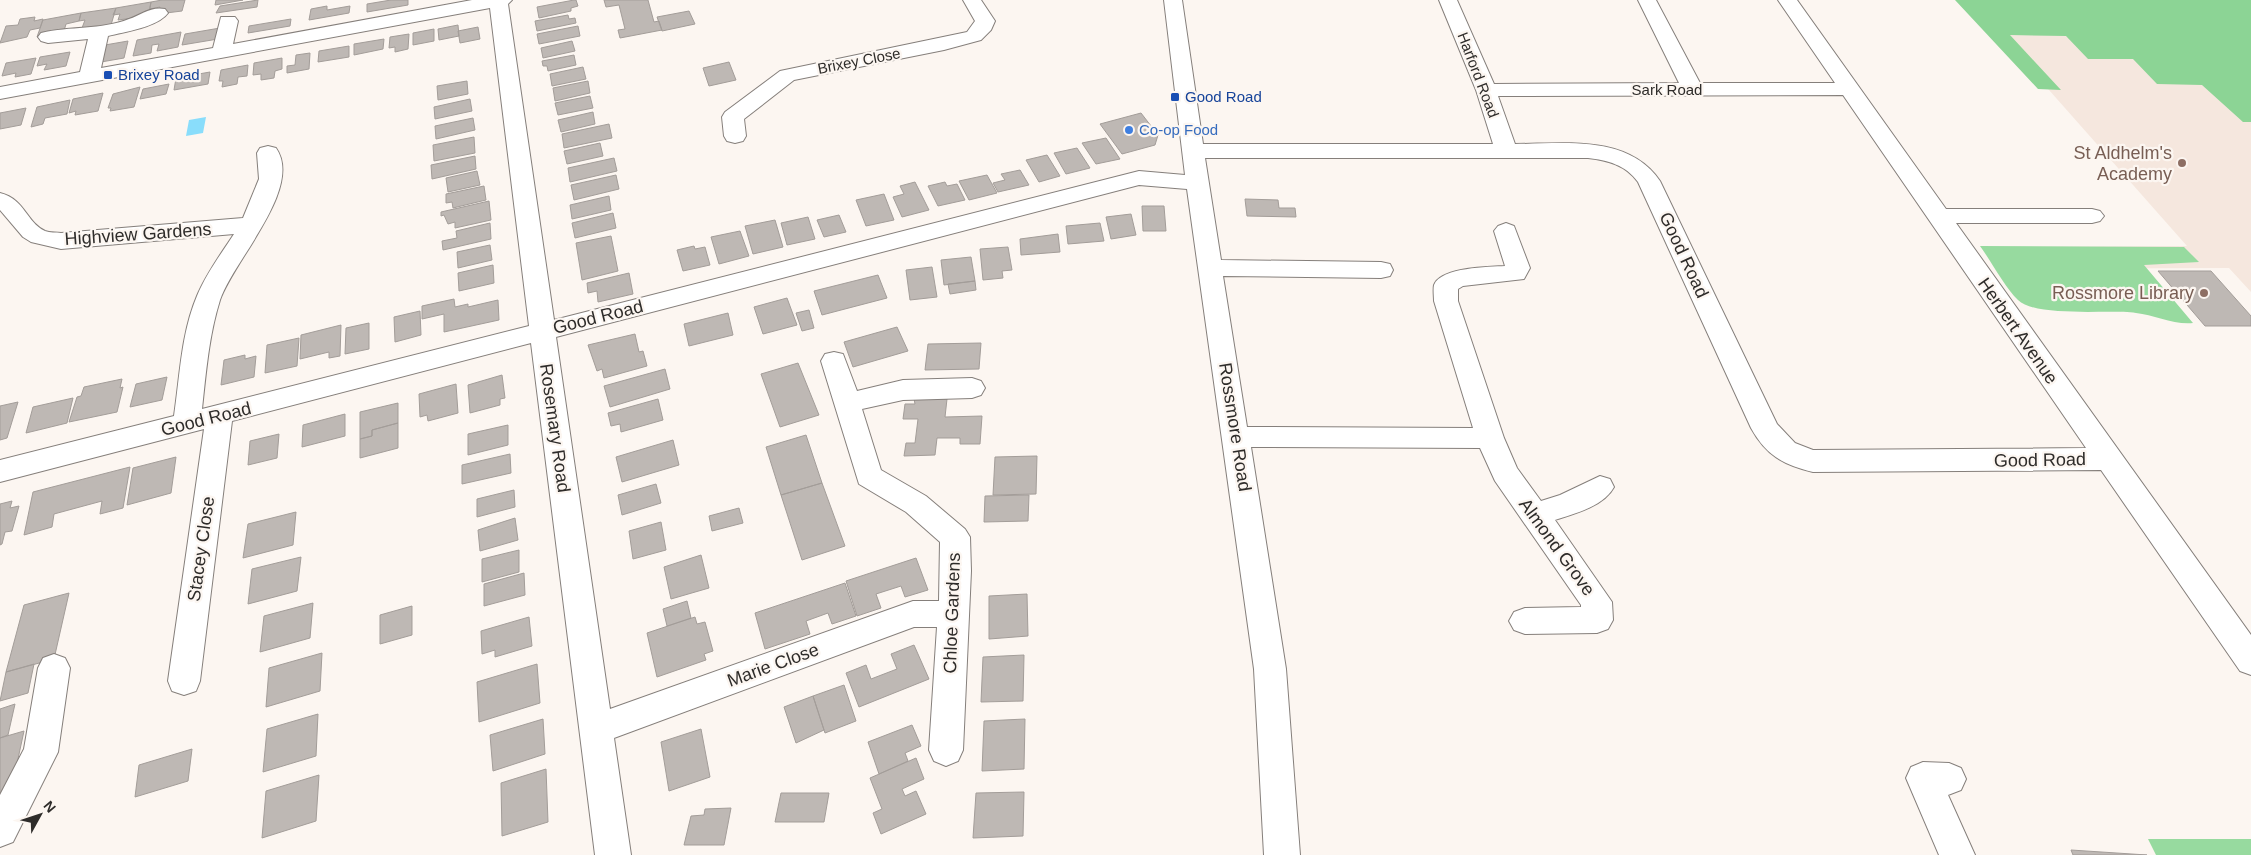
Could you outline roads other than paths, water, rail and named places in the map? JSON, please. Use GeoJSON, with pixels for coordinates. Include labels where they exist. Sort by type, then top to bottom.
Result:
{"type":"FeatureCollection","features":[{"type":"Feature","properties":{"kind":"street"},"geometry":{"type":"LineString","coordinates":[[0,93],[499,0]]}},
{"type":"Feature","properties":{"kind":"street","name":"Rosemary Road"},"geometry":{"type":"LineString","coordinates":[[499,0],[613,855]]}},
{"type":"Feature","properties":{"kind":"street","name":"Brixey Close"},"geometry":{"type":"LineString","coordinates":[[735,136],[733,117],[787,75],[974,36],[984,26],[985,21],[972,0]]}},
{"type":"Feature","properties":{"kind":"street","name":"Rossmore Road"},"geometry":{"type":"LineString","coordinates":[[1172,0],[1197,183],[1237,437],[1270,668],[1282,855]]}},
{"type":"Feature","properties":{"kind":"street","name":"Harford Road"},"geometry":{"type":"LineString","coordinates":[[1448,0],[1486,90],[1506,151]]}},
{"type":"Feature","properties":{"kind":"street","name":"Herbert Avenue"},"geometry":{"type":"LineString","coordinates":[[1787,0],[2251,661]]}},
{"type":"Feature","properties":{"kind":"street"},"geometry":{"type":"LineString","coordinates":[[1649,4],[1693,90]]}},
{"type":"Feature","properties":{"kind":"street"},"geometry":{"type":"LineString","coordinates":[[48,37],[99,32],[134,24],[158,14]]}},
{"type":"Feature","properties":{"kind":"street"},"geometry":{"type":"LineString","coordinates":[[222,52],[228,21]]}},
{"type":"Feature","properties":{"kind":"street"},"geometry":{"type":"LineString","coordinates":[[88,76],[99,32]]}},
{"type":"Feature","properties":{"kind":"street","name":"Sark Road"},"geometry":{"type":"LineString","coordinates":[[1486,90],[1848,89]]}},
{"type":"Feature","properties":{"kind":"street","name":"Good Road"},"geometry":{"type":"LineString","coordinates":[[1193,151],[1601,152],[1632,163],[1645,176],[1765,428],[1778,447],[1788,455],[1814,461],[2109,459]]}},
{"type":"Feature","properties":{"kind":"street","name":"Highview Gardens"},"geometry":{"type":"LineString","coordinates":[[186,424],[201,327],[209,298],[223,268],[265,198],[271,177],[268,153]]}},
{"type":"Feature","properties":{"kind":"street","name":"Good Road"},"geometry":{"type":"LineString","coordinates":[[0,471],[1139,178],[1197,183]]}},
{"type":"Feature","properties":{"kind":"street","name":"Highview Gardens"},"geometry":{"type":"LineString","coordinates":[[5,203],[23,225],[38,236],[61,241],[249,225]]}},
{"type":"Feature","properties":{"kind":"street"},"geometry":{"type":"LineString","coordinates":[[1937,216],[2092,216]]}},
{"type":"Feature","properties":{"kind":"street","name":"Almond Grove"},"geometry":{"type":"LineString","coordinates":[[1506,231],[1518,268],[1514,273],[1455,280],[1446,286],[1446,301],[1490,438],[1505,473],[1596,602],[1597,620],[1525,621]]}},
{"type":"Feature","properties":{"kind":"street"},"geometry":{"type":"LineString","coordinates":[[1210,268],[1381,270]]}},
{"type":"Feature","properties":{"kind":"street","name":"Chloe Gardens"},"geometry":{"type":"LineString","coordinates":[[834,361],[870,476],[916,504],[955,537],[956,571],[946,750]]}},
{"type":"Feature","properties":{"kind":"street"},"geometry":{"type":"LineString","coordinates":[[848,403],[903,390],[972,388]]}},
{"type":"Feature","properties":{"kind":"street","name":"Stacey Close"},"geometry":{"type":"LineString","coordinates":[[184,681],[219,416]]}},
{"type":"Feature","properties":{"kind":"street"},"geometry":{"type":"LineString","coordinates":[[1237,437],[1490,438]]}},
{"type":"Feature","properties":{"kind":"street"},"geometry":{"type":"LineString","coordinates":[[1533,514],[1569,504],[1600,488]]}},
{"type":"Feature","properties":{"kind":"street","name":"Marie Close"},"geometry":{"type":"LineString","coordinates":[[596,729],[912,614],[953,614]]}},
{"type":"Feature","properties":{"kind":"street"},"geometry":{"type":"LineString","coordinates":[[0,830],[41,752],[54,668]]}},
{"type":"Feature","properties":{"kind":"street"},"geometry":{"type":"LineString","coordinates":[[1949,779],[1923,778],[1957,855]]}},
{"type":"Feature","properties":{"kind":"water"},"geometry":{"type":"Polygon","coordinates":[[[206,117],[203,133],[186,136],[189,120],[206,117]]]}},
{"type":"Feature","properties":{"kind":"place","name":"Brixey Road"},"geometry":{"type":"Point","coordinates":[108,75]}},
{"type":"Feature","properties":{"kind":"place","name":"Good Road"},"geometry":{"type":"Point","coordinates":[1175,97]}},
{"type":"Feature","properties":{"kind":"place","name":"Co-op Food"},"geometry":{"type":"Point","coordinates":[1129,130]}},
{"type":"Feature","properties":{"kind":"place","name":"St Aldhelm's Academy"},"geometry":{"type":"Point","coordinates":[2182,163]}},
{"type":"Feature","properties":{"kind":"place","name":"Rossmore Library"},"geometry":{"type":"Point","coordinates":[2204,293]}}]}
